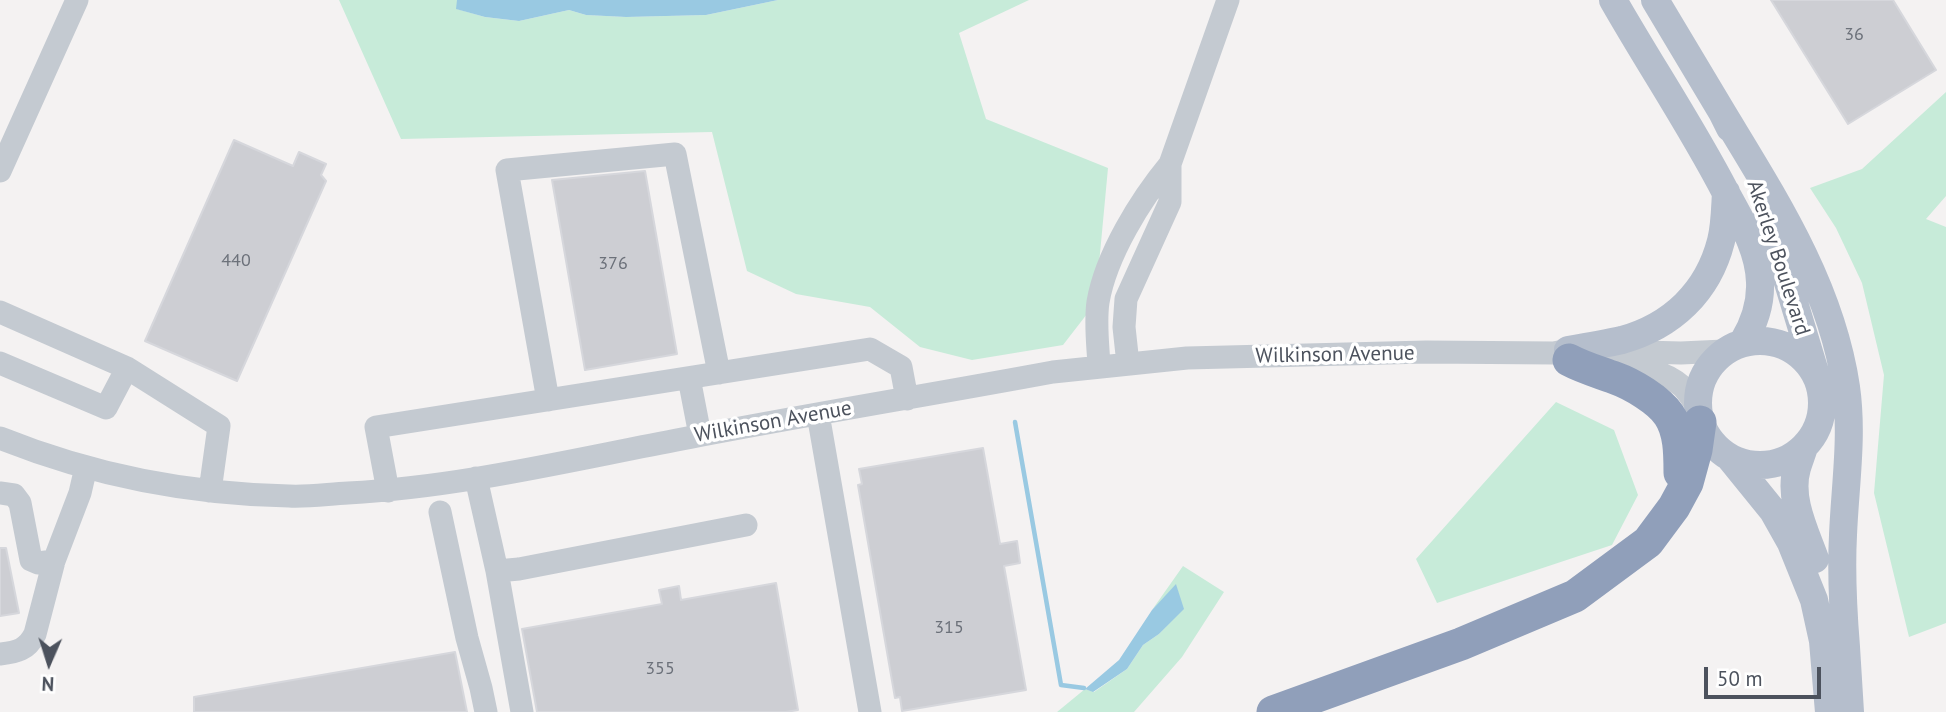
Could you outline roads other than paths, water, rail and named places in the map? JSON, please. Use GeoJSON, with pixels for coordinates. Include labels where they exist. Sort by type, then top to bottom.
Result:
{"type":"FeatureCollection","features":[{"type":"Feature","properties":{"kind":"highway"},"geometry":{"type":"LineString","coordinates":[[1564,354],[1580,366],[1618,379],[1650,396],[1669,414],[1677,433],[1680,454],[1680,477],[1674,507]]}},
{"type":"Feature","properties":{"kind":"highway"},"geometry":{"type":"LineString","coordinates":[[1273,712],[1461,644],[1575,596],[1648,542],[1674,507],[1687,483],[1696,450],[1699,414]]}},
{"type":"Feature","properties":{"kind":"main road","name":"Akerley Boulevard"},"geometry":{"type":"LineString","coordinates":[[1613,0],[1645,57],[1692,130],[1745,227],[1757,260],[1759,304],[1752,327],[1734,347]]}},
{"type":"Feature","properties":{"kind":"main road","name":"Akerley Boulevard"},"geometry":{"type":"LineString","coordinates":[[1655,0],[1722,112],[1765,206],[1815,372]]}},
{"type":"Feature","properties":{"kind":"main road"},"geometry":{"type":"LineString","coordinates":[[1722,112],[1785,218],[1815,278],[1836,337],[1846,387],[1849,440],[1840,662],[1829,712]]}},
{"type":"Feature","properties":{"kind":"main road"},"geometry":{"type":"LineString","coordinates":[[1564,354],[1647,330],[1667,320],[1689,303],[1707,277],[1722,240],[1726,192]]}},
{"type":"Feature","properties":{"kind":"main road"},"geometry":{"type":"LineString","coordinates":[[1730,458],[1749,464],[1769,465],[1788,459],[1804,447],[1816,431],[1822,411],[1822,391],[1815,372],[1801,355],[1784,345],[1764,340],[1734,347],[1713,361],[1698,390],[1699,414],[1707,437],[1717,449],[1730,458],[1773,511],[1791,543],[1819,618],[1840,662]]}},
{"type":"Feature","properties":{"kind":"main road"},"geometry":{"type":"LineString","coordinates":[[1804,447],[1796,470],[1795,494],[1800,517],[1827,589],[1850,712]]}},
{"type":"Feature","properties":{"kind":"street"},"geometry":{"type":"LineString","coordinates":[[0,171],[77,0]]}},
{"type":"Feature","properties":{"kind":"street"},"geometry":{"type":"LineString","coordinates":[[1128,364],[1124,327],[1126,299],[1170,202],[1170,164],[1228,0]]}},
{"type":"Feature","properties":{"kind":"street"},"geometry":{"type":"LineString","coordinates":[[548,400],[507,170],[674,154],[719,373]]}},
{"type":"Feature","properties":{"kind":"street"},"geometry":{"type":"LineString","coordinates":[[1099,366],[1098,302],[1106,271],[1148,190],[1170,164]]}},
{"type":"Feature","properties":{"kind":"street"},"geometry":{"type":"LineString","coordinates":[[0,312],[127,368],[219,426],[210,491]]}},
{"type":"Feature","properties":{"kind":"street","name":"Wilkinson Avenue"},"geometry":{"type":"LineString","coordinates":[[0,439],[86,467],[165,485],[291,496],[388,491],[476,478],[700,435],[1099,366],[1187,358],[1440,352],[1681,353],[1734,347]]}},
{"type":"Feature","properties":{"kind":"street"},"geometry":{"type":"LineString","coordinates":[[388,491],[376,427],[870,349],[901,366],[907,399]]}},
{"type":"Feature","properties":{"kind":"street","name":"Wilkinson Avenue"},"geometry":{"type":"LineString","coordinates":[[1564,354],[1637,366],[1666,376],[1684,387],[1699,414]]}},
{"type":"Feature","properties":{"kind":"street"},"geometry":{"type":"LineString","coordinates":[[0,363],[106,408],[127,368]]}},
{"type":"Feature","properties":{"kind":"street"},"geometry":{"type":"LineString","coordinates":[[690,377],[700,435]]}},
{"type":"Feature","properties":{"kind":"street"},"geometry":{"type":"LineString","coordinates":[[818,414],[870,712]]}},
{"type":"Feature","properties":{"kind":"street"},"geometry":{"type":"LineString","coordinates":[[0,654],[20,651],[31,643],[54,561],[80,493],[86,467]]}},
{"type":"Feature","properties":{"kind":"street"},"geometry":{"type":"LineString","coordinates":[[476,478],[497,571],[522,712]]}},
{"type":"Feature","properties":{"kind":"street"},"geometry":{"type":"LineString","coordinates":[[0,493],[14,495],[20,503],[31,560],[38,563],[54,561]]}},
{"type":"Feature","properties":{"kind":"street"},"geometry":{"type":"LineString","coordinates":[[440,512],[486,712]]}},
{"type":"Feature","properties":{"kind":"street"},"geometry":{"type":"LineString","coordinates":[[497,571],[746,525]]}},
{"type":"Feature","properties":{"kind":"water"},"geometry":{"type":"Polygon","coordinates":[[[457,0],[778,0],[706,15],[626,17],[586,15],[569,10],[519,21],[485,17],[456,9],[457,0]]]}},
{"type":"Feature","properties":{"kind":"water"},"geometry":{"type":"Polygon","coordinates":[[[1176,584],[1184,609],[1159,634],[1143,645],[1127,669],[1093,692],[1085,689],[1119,660],[1152,610],[1176,584]]]}},
{"type":"Feature","properties":{"kind":"waterway"},"geometry":{"type":"LineString","coordinates":[[1015,422],[1061,685],[1084,688]]}}]}
